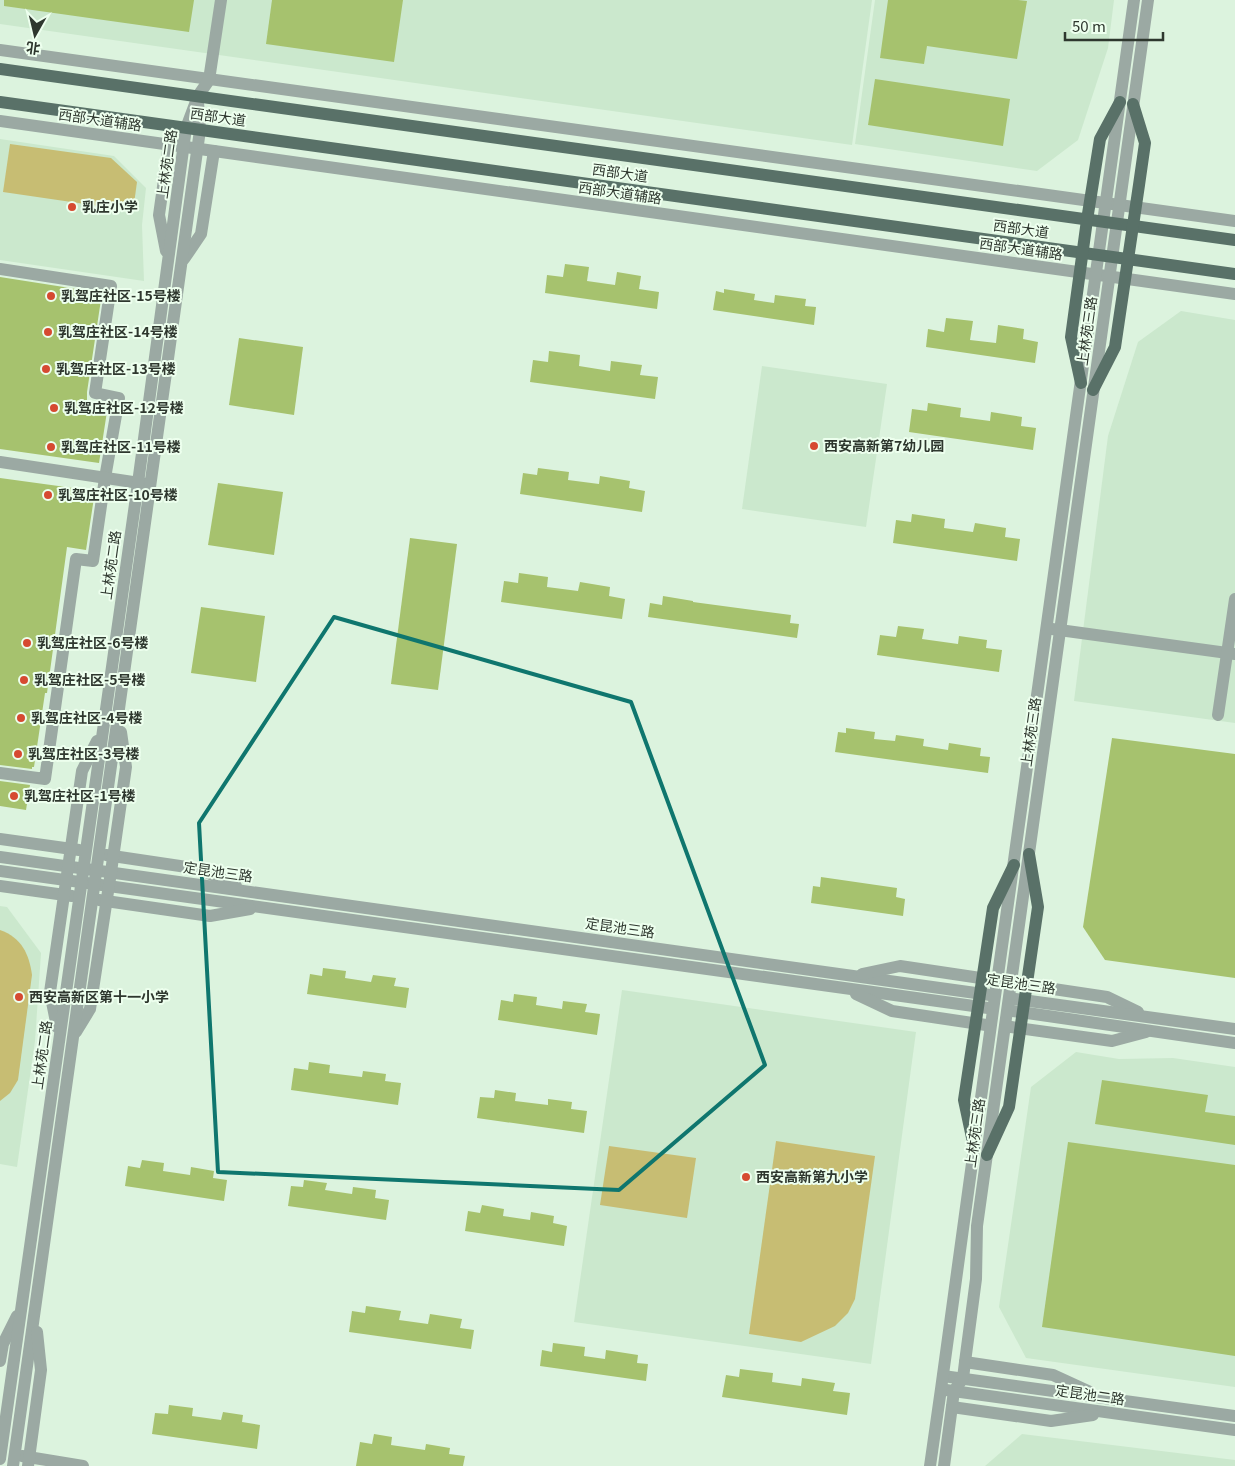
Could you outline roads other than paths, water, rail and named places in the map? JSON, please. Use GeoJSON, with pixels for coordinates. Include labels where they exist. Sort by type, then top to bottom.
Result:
{"type":"FeatureCollection","features":[{"type":"Feature","properties":{"kind":"main road","name":"西部大道"},"geometry":{"type":"LineString","coordinates":[[0,69],[1235,240]]}},
{"type":"Feature","properties":{"kind":"main road","name":"西部大道"},"geometry":{"type":"LineString","coordinates":[[0,102],[1235,274]]}},
{"type":"Feature","properties":{"kind":"main road"},"geometry":{"type":"LineString","coordinates":[[1081,383],[1071,337],[1087,220],[1100,139],[1120,102]]}},
{"type":"Feature","properties":{"kind":"main road"},"geometry":{"type":"LineString","coordinates":[[1094,390],[1116,347],[1145,143],[1133,104]]}},
{"type":"Feature","properties":{"kind":"main road"},"geometry":{"type":"LineString","coordinates":[[987,1156],[1008,1107],[1038,907],[1029,854]]}},
{"type":"Feature","properties":{"kind":"main road"},"geometry":{"type":"LineString","coordinates":[[974,1147],[964,1100],[993,908],[1014,865]]}},
{"type":"Feature","properties":{"kind":"street"},"geometry":{"type":"LineString","coordinates":[[198,96],[210,80],[221,0]]}},
{"type":"Feature","properties":{"kind":"street","name":"上林苑三路"},"geometry":{"type":"LineString","coordinates":[[944,1466],[952,1407],[943,1376],[1134,0]]}},
{"type":"Feature","properties":{"kind":"street","name":"上林苑三路"},"geometry":{"type":"LineString","coordinates":[[930,1466],[948,1390],[963,1378],[976,1280],[977,1226],[1148,0]]}},
{"type":"Feature","properties":{"kind":"street"},"geometry":{"type":"LineString","coordinates":[[0,50],[1235,221]]}},
{"type":"Feature","properties":{"kind":"street","name":"上林苑二路"},"geometry":{"type":"LineString","coordinates":[[13,1461],[118,718],[168,263],[186,128],[198,96]]}},
{"type":"Feature","properties":{"kind":"street","name":"上林苑二路"},"geometry":{"type":"LineString","coordinates":[[0,1455],[103,730],[182,264],[200,130],[198,96]]}},
{"type":"Feature","properties":{"kind":"street","name":"西部大道辅路"},"geometry":{"type":"LineString","coordinates":[[0,122],[184,146],[1235,294]]}},
{"type":"Feature","properties":{"kind":"street"},"geometry":{"type":"LineString","coordinates":[[168,263],[159,215],[169,144]]}},
{"type":"Feature","properties":{"kind":"street"},"geometry":{"type":"LineString","coordinates":[[182,264],[201,234],[214,151]]}},
{"type":"Feature","properties":{"kind":"street"},"geometry":{"type":"LineString","coordinates":[[0,269],[111,286],[95,393],[119,398],[93,561],[76,559],[45,779],[0,772]]}},
{"type":"Feature","properties":{"kind":"street"},"geometry":{"type":"LineString","coordinates":[[0,462],[144,484]]}},
{"type":"Feature","properties":{"kind":"street"},"geometry":{"type":"LineString","coordinates":[[1218,715],[1231,654],[1235,599]]}},
{"type":"Feature","properties":{"kind":"street"},"geometry":{"type":"LineString","coordinates":[[1047,628],[1231,654]]}},
{"type":"Feature","properties":{"kind":"street"},"geometry":{"type":"LineString","coordinates":[[74,1036],[90,1009],[114,856],[126,767],[118,718]]}},
{"type":"Feature","properties":{"kind":"street"},"geometry":{"type":"LineString","coordinates":[[59,1038],[50,992],[68,866],[82,771],[103,730]]}},
{"type":"Feature","properties":{"kind":"street"},"geometry":{"type":"LineString","coordinates":[[0,840],[200,868],[244,891]]}},
{"type":"Feature","properties":{"kind":"street","name":"定昆池三路"},"geometry":{"type":"LineString","coordinates":[[0,857],[995,996],[1008,1004],[1149,1018],[1235,1030]]}},
{"type":"Feature","properties":{"kind":"street","name":"定昆池三路"},"geometry":{"type":"LineString","coordinates":[[0,871],[993,1009],[1008,1004]]}},
{"type":"Feature","properties":{"kind":"street"},"geometry":{"type":"LineString","coordinates":[[0,886],[210,916],[264,907]]}},
{"type":"Feature","properties":{"kind":"street"},"geometry":{"type":"LineString","coordinates":[[851,976],[900,966],[1107,997],[1149,1018]]}},
{"type":"Feature","properties":{"kind":"street"},"geometry":{"type":"LineString","coordinates":[[844,988],[892,1011],[976,1023],[1112,1041],[1152,1031]]}},
{"type":"Feature","properties":{"kind":"street","name":"定昆池三路"},"geometry":{"type":"LineString","coordinates":[[1023,1006],[1152,1031],[1235,1042]]}},
{"type":"Feature","properties":{"kind":"street"},"geometry":{"type":"LineString","coordinates":[[0,1360],[3,1344],[21,1307]]}},
{"type":"Feature","properties":{"kind":"street"},"geometry":{"type":"LineString","coordinates":[[28,1462],[41,1370],[34,1312]]}},
{"type":"Feature","properties":{"kind":"street"},"geometry":{"type":"LineString","coordinates":[[965,1362],[1053,1375],[1101,1398]]}},
{"type":"Feature","properties":{"kind":"street","name":"定昆池二路"},"geometry":{"type":"LineString","coordinates":[[943,1376],[1235,1416]]}},
{"type":"Feature","properties":{"kind":"street","name":"定昆池二路"},"geometry":{"type":"LineString","coordinates":[[948,1390],[1235,1430]]}},
{"type":"Feature","properties":{"kind":"street"},"geometry":{"type":"LineString","coordinates":[[952,1407],[1051,1421],[1110,1413]]}},
{"type":"Feature","properties":{"kind":"street"},"geometry":{"type":"LineString","coordinates":[[0,1455],[13,1461],[83,1466]]}},
{"type":"Feature","properties":{"kind":"place","name":"乳庄小学"},"geometry":{"type":"Point","coordinates":[72,207]}},
{"type":"Feature","properties":{"kind":"place","name":"乳驾庄社区-15号楼"},"geometry":{"type":"Point","coordinates":[51,296]}},
{"type":"Feature","properties":{"kind":"place","name":"乳驾庄社区-14号楼"},"geometry":{"type":"Point","coordinates":[48,332]}},
{"type":"Feature","properties":{"kind":"place","name":"乳驾庄社区-13号楼"},"geometry":{"type":"Point","coordinates":[46,369]}},
{"type":"Feature","properties":{"kind":"place","name":"乳驾庄社区-12号楼"},"geometry":{"type":"Point","coordinates":[54,408]}},
{"type":"Feature","properties":{"kind":"place","name":"西安高新第7幼儿园"},"geometry":{"type":"Point","coordinates":[814,446]}},
{"type":"Feature","properties":{"kind":"place","name":"乳驾庄社区-11号楼"},"geometry":{"type":"Point","coordinates":[51,447]}},
{"type":"Feature","properties":{"kind":"place","name":"乳驾庄社区-10号楼"},"geometry":{"type":"Point","coordinates":[48,495]}},
{"type":"Feature","properties":{"kind":"place","name":"乳驾庄社区-6号楼"},"geometry":{"type":"Point","coordinates":[27,643]}},
{"type":"Feature","properties":{"kind":"place","name":"乳驾庄社区-5号楼"},"geometry":{"type":"Point","coordinates":[24,680]}},
{"type":"Feature","properties":{"kind":"place","name":"乳驾庄社区-4号楼"},"geometry":{"type":"Point","coordinates":[21,718]}},
{"type":"Feature","properties":{"kind":"place","name":"乳驾庄社区-3号楼"},"geometry":{"type":"Point","coordinates":[18,754]}},
{"type":"Feature","properties":{"kind":"place","name":"乳驾庄社区-1号楼"},"geometry":{"type":"Point","coordinates":[14,796]}},
{"type":"Feature","properties":{"kind":"place","name":"西安高新区第十一小学"},"geometry":{"type":"Point","coordinates":[19,997]}},
{"type":"Feature","properties":{"kind":"place","name":"西安高新第九小学"},"geometry":{"type":"Point","coordinates":[746,1177]}}]}
